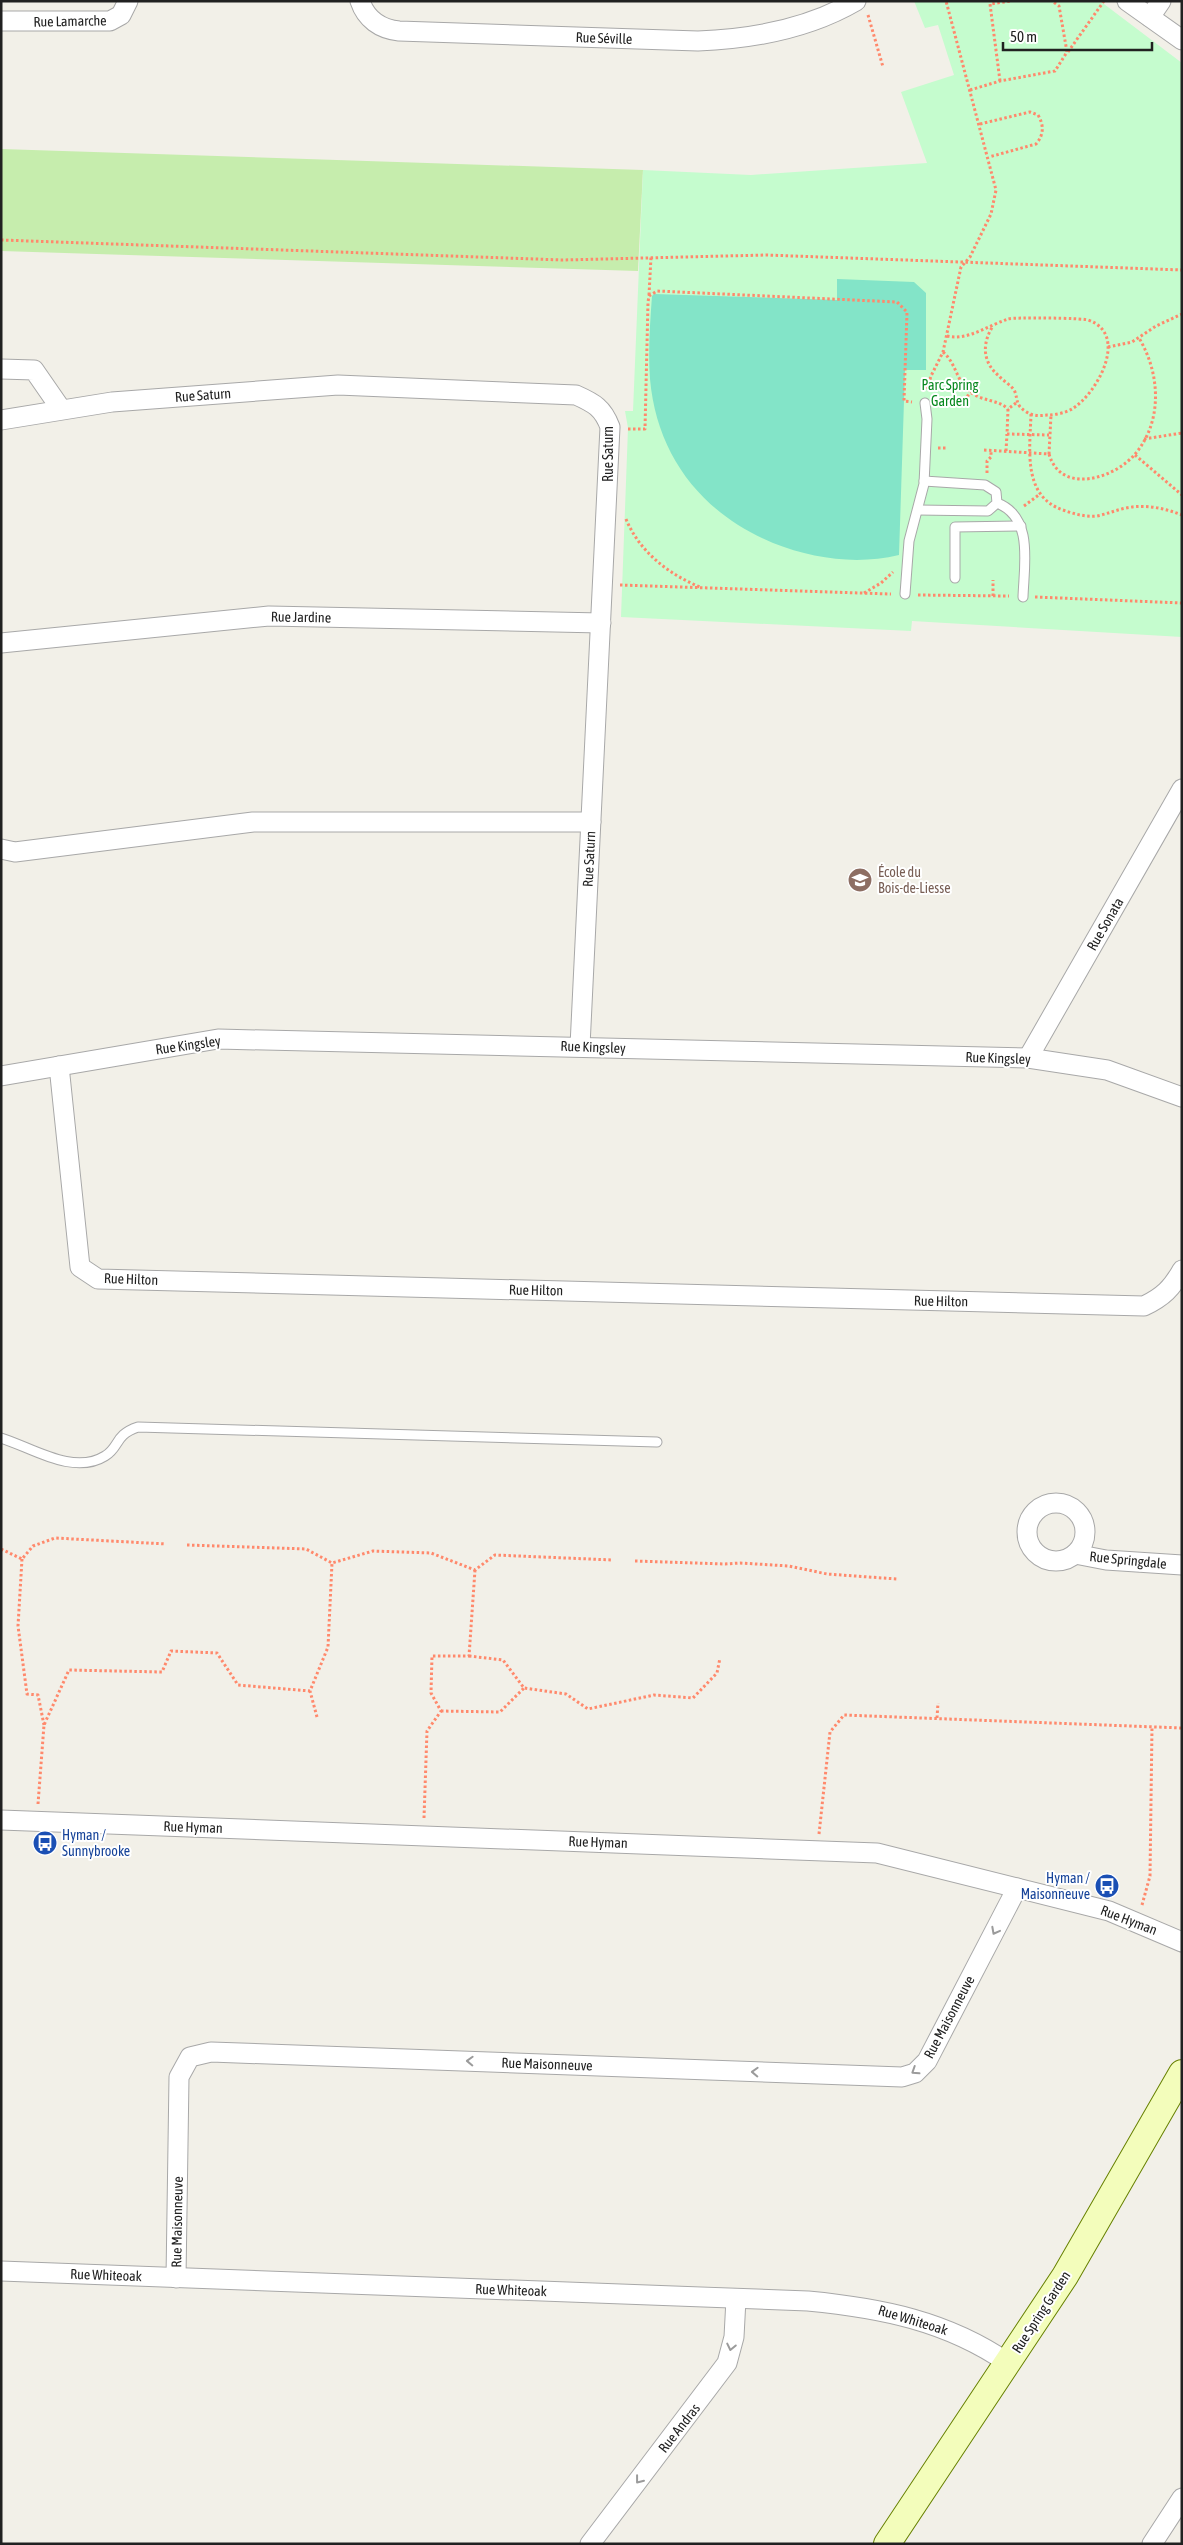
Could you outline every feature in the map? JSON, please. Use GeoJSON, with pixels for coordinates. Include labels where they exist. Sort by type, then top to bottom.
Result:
{"type":"FeatureCollection","features":[{"type":"Feature","properties":{"kind":"street","name":"Rue Lamarche"},"geometry":{"type":"LineString","coordinates":[[1,21],[110,21],[121,15],[128,1]]}},
{"type":"Feature","properties":{"kind":"street","name":"Rue Séville"},"geometry":{"type":"LineString","coordinates":[[360,1],[371,19],[382,27],[394,31],[698,41],[737,38],[778,31],[862,8]]}},
{"type":"Feature","properties":{"kind":"street"},"geometry":{"type":"LineString","coordinates":[[1127,1],[1182,40]]}},
{"type":"Feature","properties":{"kind":"street"},"geometry":{"type":"LineString","coordinates":[[1150,18],[1161,1]]}},
{"type":"Feature","properties":{"kind":"street"},"geometry":{"type":"LineString","coordinates":[[1,369],[34,370],[61,409]]}},
{"type":"Feature","properties":{"kind":"street","name":"Rue Saturn"},"geometry":{"type":"LineString","coordinates":[[1,420],[112,402],[338,385],[576,395],[596,404],[605,413],[610,427],[580,1046]]}},
{"type":"Feature","properties":{"kind":"street","name":"Rue Jardine"},"geometry":{"type":"LineString","coordinates":[[1,643],[269,616],[601,622]]}},
{"type":"Feature","properties":{"kind":"street","name":"Rue Sonata"},"geometry":{"type":"LineString","coordinates":[[1028,1058],[1182,789]]}},
{"type":"Feature","properties":{"kind":"street"},"geometry":{"type":"LineString","coordinates":[[1,849],[16,852],[253,822],[591,822]]}},
{"type":"Feature","properties":{"kind":"street","name":"Rue Kingsley"},"geometry":{"type":"LineString","coordinates":[[1,1076],[218,1039],[1028,1058],[1107,1070],[1182,1097]]}},
{"type":"Feature","properties":{"kind":"street","name":"Rue Hilton"},"geometry":{"type":"LineString","coordinates":[[59,1066],[80,1267],[98,1279],[1144,1306],[1161,1298],[1173,1285],[1182,1270]]}},
{"type":"Feature","properties":{"kind":"street","name":"Rue Springdale"},"geometry":{"type":"LineString","coordinates":[[1075,1554],[1106,1560],[1182,1565]]}},
{"type":"Feature","properties":{"kind":"street","name":"Rue Hyman"},"geometry":{"type":"LineString","coordinates":[[1,1820],[877,1852],[1109,1911],[1182,1942]]}},
{"type":"Feature","properties":{"kind":"street","name":"Rue Maisonneuve"},"geometry":{"type":"LineString","coordinates":[[176,2278],[179,2077],[190,2058],[211,2052],[902,2077],[915,2073],[927,2061],[1018,1888]]}},
{"type":"Feature","properties":{"kind":"street","name":"Rue Spring Garden"},"geometry":{"type":"LineString","coordinates":[[887,2544],[1008,2363],[1083,2246],[1182,2073]]}},
{"type":"Feature","properties":{"kind":"street","name":"Rue Whiteoak"},"geometry":{"type":"LineString","coordinates":[[1,2271],[808,2301],[890,2311],[963,2336],[1008,2363]]}},
{"type":"Feature","properties":{"kind":"street","name":"Rue Andras"},"geometry":{"type":"LineString","coordinates":[[590,2544],[727,2363],[734,2338],[736,2299]]}},
{"type":"Feature","properties":{"kind":"street"},"geometry":{"type":"LineString","coordinates":[[1152,2544],[1179,2508]]}},
{"type":"Feature","properties":{"kind":"lane"},"geometry":{"type":"LineString","coordinates":[[906,594],[909,541],[924,481],[927,419],[925,403]]}},
{"type":"Feature","properties":{"kind":"lane"},"geometry":{"type":"LineString","coordinates":[[924,481],[985,485],[996,492],[997,503]]}},
{"type":"Feature","properties":{"kind":"lane"},"geometry":{"type":"LineString","coordinates":[[918,510],[988,511],[997,503]]}},
{"type":"Feature","properties":{"kind":"lane"},"geometry":{"type":"LineString","coordinates":[[997,503],[1010,509],[1021,526],[1024,536],[1023,596]]}},
{"type":"Feature","properties":{"kind":"lane"},"geometry":{"type":"LineString","coordinates":[[955,578],[955,527],[1021,526]]}},
{"type":"Feature","properties":{"kind":"lane"},"geometry":{"type":"LineString","coordinates":[[1,1438],[49,1456],[72,1462],[87,1462],[105,1456],[125,1432],[138,1427],[658,1442]]}},
{"type":"Feature","properties":{"kind":"path"},"geometry":{"type":"LineString","coordinates":[[649,296],[656,291],[897,302],[907,312],[905,323],[904,401],[925,403],[931,376],[943,352],[959,273],[964,263],[970,257],[994,205],[996,190],[989,157],[946,1]]}},
{"type":"Feature","properties":{"kind":"path"},"geometry":{"type":"LineString","coordinates":[[1000,81],[990,4],[1011,1]]}},
{"type":"Feature","properties":{"kind":"path"},"geometry":{"type":"LineString","coordinates":[[1052,1],[1059,6],[1068,52]]}},
{"type":"Feature","properties":{"kind":"path"},"geometry":{"type":"LineString","coordinates":[[970,90],[1000,81],[1055,71],[1060,61],[1104,1]]}},
{"type":"Feature","properties":{"kind":"path"},"geometry":{"type":"LineString","coordinates":[[862,8],[883,67]]}},
{"type":"Feature","properties":{"kind":"path"},"geometry":{"type":"LineString","coordinates":[[980,124],[1030,112],[1038,115],[1041,122],[1042,135],[1036,144],[989,157]]}},
{"type":"Feature","properties":{"kind":"path"},"geometry":{"type":"LineString","coordinates":[[1,240],[563,260],[651,256],[766,255],[1182,270]]}},
{"type":"Feature","properties":{"kind":"path"},"geometry":{"type":"LineString","coordinates":[[625,428],[644,429],[651,256]]}},
{"type":"Feature","properties":{"kind":"path"},"geometry":{"type":"LineString","coordinates":[[1108,347],[1124,345],[1139,338],[1156,326],[1182,314]]}},
{"type":"Feature","properties":{"kind":"path"},"geometry":{"type":"LineString","coordinates":[[947,336],[958,337],[993,326],[1009,318],[1088,320],[1105,334],[1108,347],[1106,362],[1092,391],[1070,410],[1051,415],[1031,414],[1016,403],[1015,392],[995,373],[986,360],[985,344],[993,326]]}},
{"type":"Feature","properties":{"kind":"path"},"geometry":{"type":"LineString","coordinates":[[1051,415],[1049,454],[1051,462],[1062,472],[1076,480],[1103,476],[1134,455],[1144,439],[1154,410],[1157,392],[1150,359],[1139,338]]}},
{"type":"Feature","properties":{"kind":"path"},"geometry":{"type":"LineString","coordinates":[[943,352],[951,360],[959,380],[971,392],[987,402],[1003,404],[1008,409],[1006,451]]}},
{"type":"Feature","properties":{"kind":"path"},"geometry":{"type":"LineString","coordinates":[[1015,392],[1020,388]]}},
{"type":"Feature","properties":{"kind":"path"},"geometry":{"type":"LineString","coordinates":[[946,406],[965,399],[971,392]]}},
{"type":"Feature","properties":{"kind":"path"},"geometry":{"type":"LineString","coordinates":[[1008,409],[1016,403]]}},
{"type":"Feature","properties":{"kind":"path"},"geometry":{"type":"LineString","coordinates":[[1031,414],[1029,453],[1034,481],[1040,494],[1057,508],[1082,516],[1096,516],[1140,506],[1154,507],[1182,515]]}},
{"type":"Feature","properties":{"kind":"path"},"geometry":{"type":"LineString","coordinates":[[1144,439],[1182,433]]}},
{"type":"Feature","properties":{"kind":"path"},"geometry":{"type":"LineString","coordinates":[[1007,434],[1049,435]]}},
{"type":"Feature","properties":{"kind":"path"},"geometry":{"type":"LineString","coordinates":[[984,450],[1049,454]]}},
{"type":"Feature","properties":{"kind":"path"},"geometry":{"type":"LineString","coordinates":[[987,471],[987,461],[991,457],[991,450]]}},
{"type":"Feature","properties":{"kind":"path"},"geometry":{"type":"LineString","coordinates":[[1134,455],[1182,494]]}},
{"type":"Feature","properties":{"kind":"path"},"geometry":{"type":"LineString","coordinates":[[1022,507],[1040,494]]}},
{"type":"Feature","properties":{"kind":"path"},"geometry":{"type":"LineString","coordinates":[[622,511],[628,525],[650,555],[675,575],[703,588]]}},
{"type":"Feature","properties":{"kind":"path"},"geometry":{"type":"LineString","coordinates":[[863,594],[881,583],[895,569]]}},
{"type":"Feature","properties":{"kind":"path"},"geometry":{"type":"LineString","coordinates":[[993,580],[993,596]]}},
{"type":"Feature","properties":{"kind":"path"},"geometry":{"type":"LineString","coordinates":[[620,585],[863,594],[1023,596],[1182,603]]}},
{"type":"Feature","properties":{"kind":"path"},"geometry":{"type":"LineString","coordinates":[[36,1822],[44,1725],[38,1695],[27,1694],[18,1626],[22,1559],[33,1546],[55,1538],[166,1544]]}},
{"type":"Feature","properties":{"kind":"path"},"geometry":{"type":"LineString","coordinates":[[187,1545],[306,1549],[332,1564],[373,1551],[431,1553],[475,1570]]}},
{"type":"Feature","properties":{"kind":"path"},"geometry":{"type":"LineString","coordinates":[[1,1549],[22,1559]]}},
{"type":"Feature","properties":{"kind":"path"},"geometry":{"type":"LineString","coordinates":[[469,1656],[475,1570],[494,1555],[613,1560]]}},
{"type":"Feature","properties":{"kind":"path"},"geometry":{"type":"LineString","coordinates":[[636,1561],[724,1564],[740,1562],[789,1566],[827,1574],[897,1579]]}},
{"type":"Feature","properties":{"kind":"path"},"geometry":{"type":"LineString","coordinates":[[317,1717],[310,1691],[328,1647],[332,1564]]}},
{"type":"Feature","properties":{"kind":"path"},"geometry":{"type":"LineString","coordinates":[[44,1725],[69,1670],[162,1672],[171,1651],[217,1653],[238,1685],[310,1691]]}},
{"type":"Feature","properties":{"kind":"path"},"geometry":{"type":"LineString","coordinates":[[441,1711],[431,1693],[432,1656],[469,1656],[503,1660],[524,1688],[566,1694],[588,1709],[654,1695],[693,1698],[717,1673],[720,1658]]}},
{"type":"Feature","properties":{"kind":"path"},"geometry":{"type":"LineString","coordinates":[[441,1711],[500,1712],[524,1688]]}},
{"type":"Feature","properties":{"kind":"path"},"geometry":{"type":"LineString","coordinates":[[938,1703],[938,1718]]}},
{"type":"Feature","properties":{"kind":"path"},"geometry":{"type":"LineString","coordinates":[[424,1836],[428,1731],[441,1711]]}},
{"type":"Feature","properties":{"kind":"path"},"geometry":{"type":"LineString","coordinates":[[816,1850],[830,1732],[844,1716],[1182,1728]]}},
{"type":"Feature","properties":{"kind":"path"},"geometry":{"type":"LineString","coordinates":[[1138,1923],[1150,1876],[1152,1727]]}},
{"type":"Feature","properties":{"kind":"green space","name":"Parc Spring Garden"},"geometry":{"type":"Polygon","coordinates":[[[914,1],[1100,1],[1182,63],[1182,637],[912,621],[911,631],[621,617],[628,428],[625,411],[633,411],[643,170],[751,175],[927,163],[901,92],[954,75],[938,25],[925,28],[914,1]]]}},
{"type":"Feature","properties":{"kind":"green space"},"geometry":{"type":"Polygon","coordinates":[[[1,149],[643,170],[638,271],[1,251],[1,149]]]}},
{"type":"Feature","properties":{"kind":"green space"},"geometry":{"type":"Polygon","coordinates":[[[837,279],[914,282],[926,293],[926,370],[905,370],[899,555],[867,560],[836,559],[788,549],[748,531],[725,516],[705,499],[688,479],[674,458],[662,433],[654,407],[649,358],[652,296],[654,294],[837,300],[837,279]]]}},
{"type":"Feature","properties":{"kind":"place","name":"École du Bois-de-Liesse"},"geometry":{"type":"Point","coordinates":[860,880]}},
{"type":"Feature","properties":{"kind":"place","name":"Hyman / Sunnybrooke"},"geometry":{"type":"Point","coordinates":[45,1843]}},
{"type":"Feature","properties":{"kind":"place","name":"Hyman / Maisonneuve"},"geometry":{"type":"Point","coordinates":[1107,1886]}}]}
